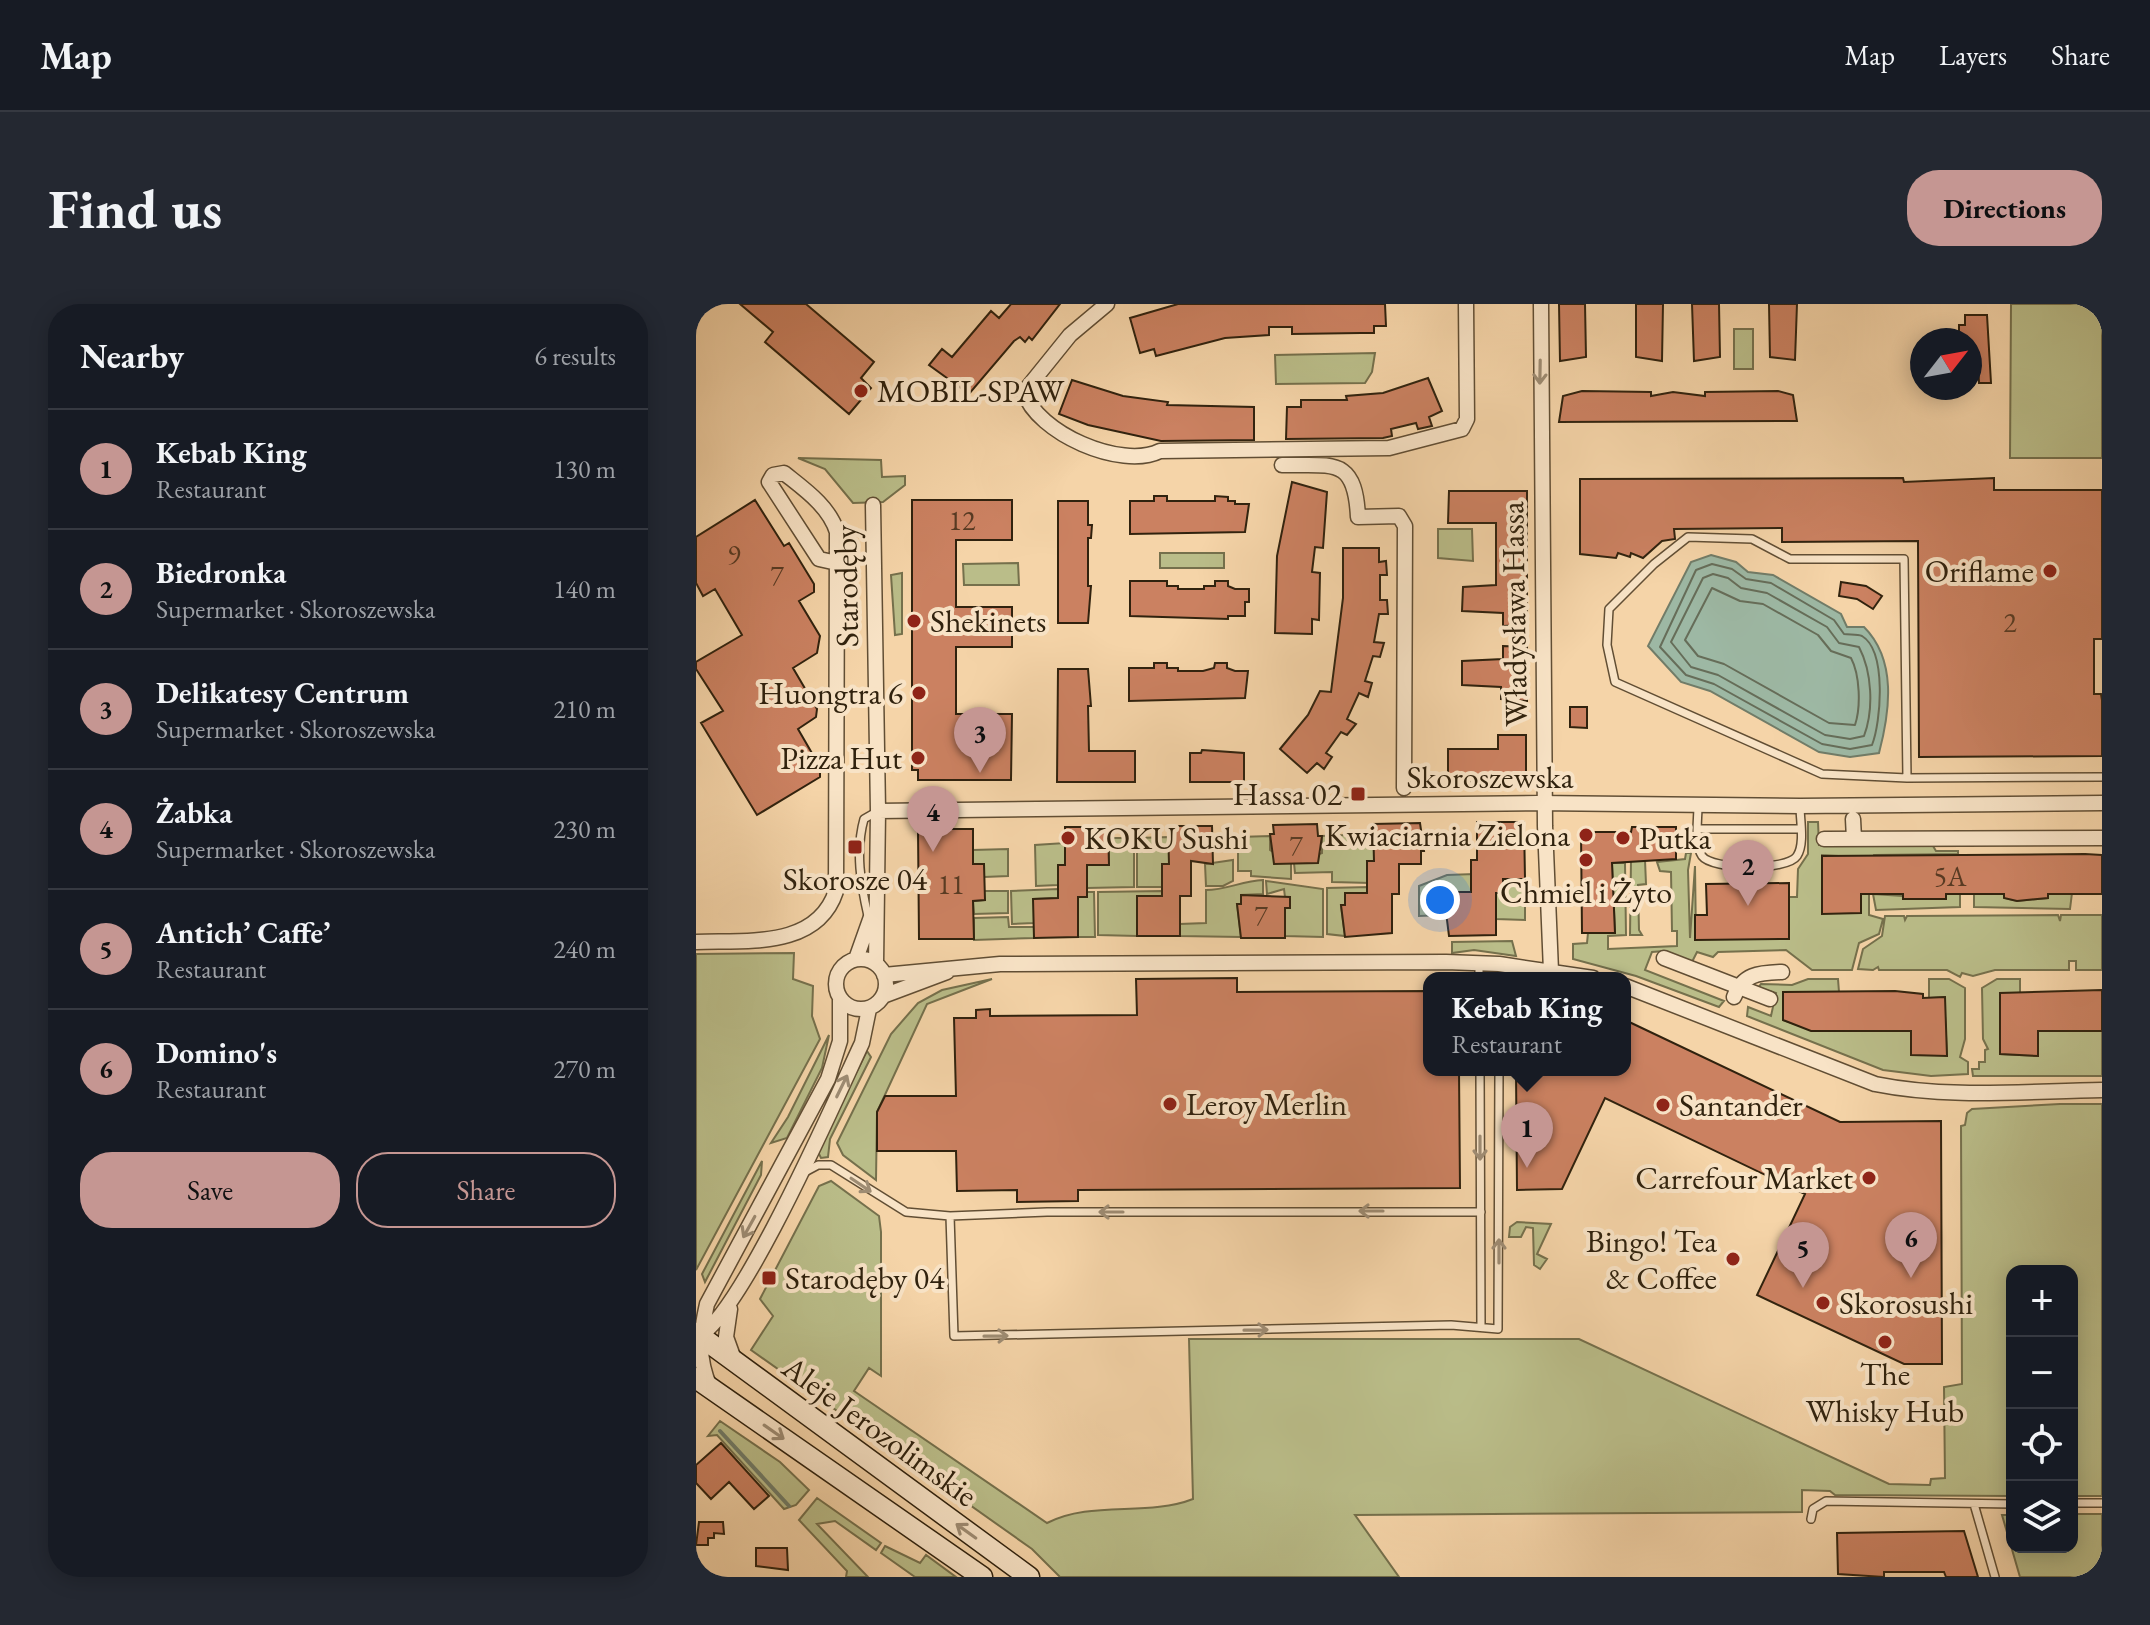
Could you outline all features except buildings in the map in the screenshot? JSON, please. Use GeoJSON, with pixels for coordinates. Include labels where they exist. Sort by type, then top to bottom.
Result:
{"type":"FeatureCollection","features":[{"type":"Feature","properties":{"kind":"main road","name":"Aleje Jerozolimskie"},"geometry":{"type":"LineString","coordinates":[[697,1335],[1029,1577]]}},
{"type":"Feature","properties":{"kind":"main road","name":"Aleje Jerozolimskie"},"geometry":{"type":"LineString","coordinates":[[703,1383],[982,1577]]}},
{"type":"Feature","properties":{"kind":"street"},"geometry":{"type":"LineString","coordinates":[[1107,304],[1070,335],[1024,392],[1031,407],[1071,440],[1091,449],[1148,457],[1160,451],[1389,448],[1462,429],[1467,419],[1466,304]]}},
{"type":"Feature","properties":{"kind":"street","name":"Władysława Hassa"},"geometry":{"type":"LineString","coordinates":[[1541,304],[1545,805],[1551,971]]}},
{"type":"Feature","properties":{"kind":"street"},"geometry":{"type":"LineString","coordinates":[[1282,465],[1340,467],[1351,476],[1357,490],[1358,517],[1399,516],[1405,526],[1404,788]]}},
{"type":"Feature","properties":{"kind":"street"},"geometry":{"type":"LineString","coordinates":[[696,942],[796,934],[830,910],[836,891],[837,563],[835,525],[808,492],[784,473],[773,475],[769,482],[819,559],[837,563]]}},
{"type":"Feature","properties":{"kind":"street"},"geometry":{"type":"LineString","coordinates":[[785,507],[808,492]]}},
{"type":"Feature","properties":{"kind":"street","name":"Starodęby"},"geometry":{"type":"LineString","coordinates":[[873,505],[878,811],[875,906],[880,969]]}},
{"type":"Feature","properties":{"kind":"street","name":"Skoroszewska"},"geometry":{"type":"LineString","coordinates":[[878,811],[1545,805],[1800,806],[1853,812],[2102,803]]}},
{"type":"Feature","properties":{"kind":"street"},"geometry":{"type":"LineString","coordinates":[[1853,812],[1854,839]]}},
{"type":"Feature","properties":{"kind":"street"},"geometry":{"type":"LineString","coordinates":[[2085,838],[2085,854]]}},
{"type":"Feature","properties":{"kind":"street"},"geometry":{"type":"LineString","coordinates":[[1824,839],[2102,838]]}},
{"type":"Feature","properties":{"kind":"street","name":"Starodęby"},"geometry":{"type":"LineString","coordinates":[[856,959],[875,906]]}},
{"type":"Feature","properties":{"kind":"street"},"geometry":{"type":"LineString","coordinates":[[1664,958],[1736,992],[1770,999]]}},
{"type":"Feature","properties":{"kind":"street"},"geometry":{"type":"LineString","coordinates":[[703,1383],[697,1335],[713,1293],[828,1079],[840,1041],[840,1000],[836,985],[839,971],[856,959],[880,969],[963,966],[1557,972]]}},
{"type":"Feature","properties":{"kind":"street"},"geometry":{"type":"LineString","coordinates":[[697,1335],[711,1331],[731,1304],[862,1043],[869,1009],[883,996],[963,966]]}},
{"type":"Feature","properties":{"kind":"street"},"geometry":{"type":"LineString","coordinates":[[880,969],[883,996]]}},
{"type":"Feature","properties":{"kind":"street"},"geometry":{"type":"LineString","coordinates":[[1736,992],[1752,974],[1782,972]]}},
{"type":"Feature","properties":{"kind":"street"},"geometry":{"type":"LineString","coordinates":[[1631,988],[1875,1084],[1910,1091],[1955,1093],[2102,1090]]}},
{"type":"Feature","properties":{"kind":"street"},"geometry":{"type":"LineString","coordinates":[[840,1000],[853,1009],[869,1009]]}},
{"type":"Feature","properties":{"kind":"street"},"geometry":{"type":"LineString","coordinates":[[696,1304],[713,1293]]}},
{"type":"Feature","properties":{"kind":"street"},"geometry":{"type":"LineString","coordinates":[[731,1304],[726,1337],[735,1362]]}},
{"type":"Feature","properties":{"kind":"lane"},"geometry":{"type":"LineString","coordinates":[[1907,778],[1904,559],[1790,559],[1752,539],[1688,537],[1654,564],[1609,609],[1607,645],[1615,682],[1822,774],[1907,778],[2102,777]]}},
{"type":"Feature","properties":{"kind":"lane"},"geometry":{"type":"LineString","coordinates":[[1698,806],[1701,854],[1713,864],[1779,866],[1797,857],[1800,806]]}},
{"type":"Feature","properties":{"kind":"lane"},"geometry":{"type":"LineString","coordinates":[[869,922],[860,878],[861,831],[864,819],[878,811]]}},
{"type":"Feature","properties":{"kind":"lane"},"geometry":{"type":"LineString","coordinates":[[1698,829],[1801,829]]}},
{"type":"Feature","properties":{"kind":"lane"},"geometry":{"type":"LineString","coordinates":[[1480,1076],[1481,1327]]}},
{"type":"Feature","properties":{"kind":"lane"},"geometry":{"type":"LineString","coordinates":[[950,1216],[954,1336],[1498,1329],[1499,1076]]}},
{"type":"Feature","properties":{"kind":"lane"},"geometry":{"type":"LineString","coordinates":[[795,1181],[814,1166],[831,1165],[906,1212],[950,1216],[1036,1212],[1481,1212]]}},
{"type":"Feature","properties":{"kind":"lane"},"geometry":{"type":"LineString","coordinates":[[1811,1519],[1815,1506],[1826,1501],[2006,1504]]}},
{"type":"Feature","properties":{"kind":"lane"},"geometry":{"type":"LineString","coordinates":[[2078,1503],[2102,1503]]}},
{"type":"Feature","properties":{"kind":"lane"},"geometry":{"type":"LineString","coordinates":[[1974,1504],[1995,1577]]}},
{"type":"Feature","properties":{"kind":"green space"},"geometry":{"type":"Polygon","coordinates":[[[2011,304],[2102,304],[2102,458],[2010,458],[2011,304]]]}},
{"type":"Feature","properties":{"kind":"green space"},"geometry":{"type":"Polygon","coordinates":[[[1734,329],[1753,329],[1753,369],[1734,369],[1734,329]]]}},
{"type":"Feature","properties":{"kind":"green space"},"geometry":{"type":"Polygon","coordinates":[[[1375,353],[1372,372],[1365,383],[1276,384],[1275,355],[1375,353]]]}},
{"type":"Feature","properties":{"kind":"green space"},"geometry":{"type":"Polygon","coordinates":[[[798,458],[881,460],[882,477],[905,476],[905,485],[883,502],[853,503],[825,469],[798,458]]]}},
{"type":"Feature","properties":{"kind":"green space"},"geometry":{"type":"Polygon","coordinates":[[[1438,529],[1472,529],[1473,561],[1438,558],[1438,529]]]}},
{"type":"Feature","properties":{"kind":"green space"},"geometry":{"type":"Polygon","coordinates":[[[1160,553],[1224,553],[1224,568],[1160,568],[1160,553]]]}},
{"type":"Feature","properties":{"kind":"green space"},"geometry":{"type":"Polygon","coordinates":[[[1018,563],[1019,585],[964,585],[963,564],[1018,563]]]}},
{"type":"Feature","properties":{"kind":"green space"},"geometry":{"type":"Polygon","coordinates":[[[902,573],[902,634],[895,635],[891,575],[902,573]]]}},
{"type":"Feature","properties":{"kind":"green space"},"geometry":{"type":"Polygon","coordinates":[[[1808,822],[1818,822],[1819,845],[1933,846],[1936,851],[1958,851],[1958,854],[1874,855],[1873,858],[1822,855],[1822,913],[1860,913],[1861,894],[1869,894],[1869,915],[1883,919],[1879,934],[1859,943],[1852,970],[1812,970],[1786,950],[1718,952],[1713,957],[1697,952],[1692,962],[1664,951],[1652,952],[1645,970],[1724,1001],[1719,1007],[1631,975],[1631,972],[1573,959],[1573,944],[1587,943],[1588,933],[1615,932],[1612,863],[1625,863],[1626,935],[1608,936],[1608,949],[1677,946],[1677,931],[1672,931],[1671,872],[1660,871],[1657,862],[1685,859],[1686,853],[1691,853],[1688,870],[1690,938],[1695,866],[1696,939],[1789,939],[1789,897],[1797,897],[1798,869],[1808,854],[1808,822]]]}},
{"type":"Feature","properties":{"kind":"green space"},"geometry":{"type":"Polygon","coordinates":[[[1374,834],[1374,861],[1367,861],[1370,883],[1332,882],[1332,872],[1295,873],[1294,863],[1322,853],[1322,836],[1374,834]]]}},
{"type":"Feature","properties":{"kind":"green space"},"geometry":{"type":"Polygon","coordinates":[[[1270,836],[1270,850],[1291,863],[1291,879],[1251,876],[1251,871],[1238,871],[1238,837],[1270,836]]]}},
{"type":"Feature","properties":{"kind":"green space"},"geometry":{"type":"Polygon","coordinates":[[[1169,837],[1169,864],[1162,864],[1162,887],[1137,887],[1137,838],[1169,837]]]}},
{"type":"Feature","properties":{"kind":"green space"},"geometry":{"type":"Polygon","coordinates":[[[1109,838],[1125,838],[1126,843],[1134,843],[1134,887],[1087,888],[1087,865],[1109,865],[1109,838]]]}},
{"type":"Feature","properties":{"kind":"green space"},"geometry":{"type":"Polygon","coordinates":[[[1065,843],[1065,865],[1058,866],[1058,885],[1036,886],[1035,845],[1065,843]]]}},
{"type":"Feature","properties":{"kind":"green space"},"geometry":{"type":"Polygon","coordinates":[[[1008,849],[1008,876],[984,877],[973,864],[973,850],[1008,849]]]}},
{"type":"Feature","properties":{"kind":"green space"},"geometry":{"type":"Polygon","coordinates":[[[1233,860],[1233,881],[1223,886],[1206,886],[1205,864],[1233,860]]]}},
{"type":"Feature","properties":{"kind":"green space"},"geometry":{"type":"Polygon","coordinates":[[[1631,860],[1645,860],[1646,884],[1638,885],[1639,930],[1642,935],[1630,935],[1631,860]]]}},
{"type":"Feature","properties":{"kind":"green space"},"geometry":{"type":"Polygon","coordinates":[[[1474,874],[1471,892],[1449,892],[1445,915],[1419,916],[1419,886],[1447,875],[1474,874]]]}},
{"type":"Feature","properties":{"kind":"green space"},"geometry":{"type":"Polygon","coordinates":[[[1503,879],[1525,879],[1525,920],[1496,919],[1493,893],[1503,893],[1503,879]]]}},
{"type":"Feature","properties":{"kind":"green space"},"geometry":{"type":"Polygon","coordinates":[[[1263,880],[1263,894],[1241,895],[1241,904],[1237,904],[1241,937],[1180,936],[1180,924],[1206,923],[1206,890],[1263,880]]]}},
{"type":"Feature","properties":{"kind":"green space"},"geometry":{"type":"Polygon","coordinates":[[[1266,881],[1323,889],[1323,937],[1285,936],[1285,908],[1290,908],[1290,897],[1285,897],[1284,889],[1267,894],[1266,881]]]}},
{"type":"Feature","properties":{"kind":"green space"},"geometry":{"type":"Polygon","coordinates":[[[1370,887],[1370,893],[1345,894],[1345,905],[1341,906],[1345,936],[1327,934],[1327,888],[1370,887]]]}},
{"type":"Feature","properties":{"kind":"green space"},"geometry":{"type":"Polygon","coordinates":[[[1058,889],[1059,898],[1034,899],[1034,923],[1012,924],[1011,891],[1058,889]]]}},
{"type":"Feature","properties":{"kind":"green space"},"geometry":{"type":"Polygon","coordinates":[[[984,891],[1008,891],[1008,913],[974,914],[973,901],[984,900],[984,891]]]}},
{"type":"Feature","properties":{"kind":"green space"},"geometry":{"type":"Polygon","coordinates":[[[1162,891],[1162,896],[1137,896],[1137,936],[1098,935],[1098,892],[1162,891]]]}},
{"type":"Feature","properties":{"kind":"green space"},"geometry":{"type":"Polygon","coordinates":[[[1087,892],[1094,892],[1095,937],[1078,937],[1078,897],[1087,897],[1087,892]]]}},
{"type":"Feature","properties":{"kind":"green space"},"geometry":{"type":"Polygon","coordinates":[[[2072,893],[2070,909],[1974,907],[1974,894],[2004,894],[2005,898],[2017,901],[2048,898],[2048,894],[2072,893]]]}},
{"type":"Feature","properties":{"kind":"green space"},"geometry":{"type":"Polygon","coordinates":[[[1873,894],[1946,899],[1946,894],[1960,894],[1960,907],[1876,910],[1873,894]]]}},
{"type":"Feature","properties":{"kind":"green space"},"geometry":{"type":"Polygon","coordinates":[[[2058,915],[2060,921],[2061,915],[2102,915],[2102,970],[2076,970],[2076,961],[2069,961],[2069,970],[1995,970],[1973,976],[1962,973],[1960,977],[1947,970],[1858,969],[1863,949],[1882,936],[1885,916],[1904,916],[1905,920],[1907,916],[2058,915]]]}},
{"type":"Feature","properties":{"kind":"green space"},"geometry":{"type":"Polygon","coordinates":[[[1008,917],[1009,927],[1034,927],[1034,938],[974,940],[974,918],[1008,917]]]}},
{"type":"Feature","properties":{"kind":"green space"},"geometry":{"type":"Polygon","coordinates":[[[1512,941],[1516,956],[1474,950],[1452,953],[1452,942],[1512,941]]]}},
{"type":"Feature","properties":{"kind":"green space"},"geometry":{"type":"Polygon","coordinates":[[[794,953],[793,979],[813,986],[812,1016],[820,1039],[696,1270],[696,954],[794,953]]]}},
{"type":"Feature","properties":{"kind":"green space"},"geometry":{"type":"Polygon","coordinates":[[[992,979],[927,1004],[877,1112],[876,1180],[843,1155],[837,1143],[891,1034],[918,1003],[942,990],[992,979]]]}},
{"type":"Feature","properties":{"kind":"green space"},"geometry":{"type":"Polygon","coordinates":[[[1808,979],[1838,979],[1839,992],[1783,992],[1783,1020],[1815,1031],[1911,1031],[1911,1055],[1947,1054],[1944,997],[1929,998],[1929,979],[1949,979],[1965,988],[1965,1039],[1960,1057],[1968,1062],[1968,1074],[1931,1076],[1883,1070],[1747,1016],[1748,1007],[1771,1016],[1776,993],[1758,988],[1761,984],[1792,985],[1808,979]]]}},
{"type":"Feature","properties":{"kind":"green space"},"geometry":{"type":"Polygon","coordinates":[[[1997,979],[2020,979],[2020,993],[2000,993],[2001,1054],[2038,1056],[2038,1031],[2102,1031],[2102,1076],[1973,1076],[1972,1069],[1979,1069],[1979,1062],[1985,1062],[1985,1050],[1988,1049],[1983,1039],[1982,988],[1997,979]]]}},
{"type":"Feature","properties":{"kind":"green space"},"geometry":{"type":"Polygon","coordinates":[[[829,1035],[822,1068],[787,1138],[771,1143],[788,1117],[829,1035]]]}},
{"type":"Feature","properties":{"kind":"green space"},"geometry":{"type":"Polygon","coordinates":[[[867,1051],[871,1057],[830,1139],[828,1157],[821,1158],[817,1150],[867,1051]]]}},
{"type":"Feature","properties":{"kind":"green space"},"geometry":{"type":"Polygon","coordinates":[[[2102,1104],[2102,1496],[2078,1496],[2078,1265],[2006,1265],[2006,1496],[1835,1495],[1830,1491],[1802,1490],[1802,1512],[1355,1515],[1399,1577],[1060,1577],[1032,1549],[751,1350],[773,1316],[760,1299],[819,1186],[831,1181],[879,1216],[881,1232],[881,1376],[869,1368],[854,1391],[1047,1523],[1082,1512],[1157,1507],[1193,1499],[1189,1339],[1579,1339],[1889,1484],[1930,1485],[1931,1479],[1945,1478],[1944,1387],[1962,1384],[1961,1126],[1965,1125],[1967,1113],[1972,1109],[2102,1104]]]}},
{"type":"Feature","properties":{"kind":"green space"},"geometry":{"type":"Polygon","coordinates":[[[762,1161],[761,1175],[705,1282],[702,1274],[762,1161]]]}},
{"type":"Feature","properties":{"kind":"green space"},"geometry":{"type":"Polygon","coordinates":[[[1517,1222],[1551,1224],[1537,1254],[1547,1259],[1540,1269],[1534,1265],[1533,1228],[1526,1227],[1521,1237],[1509,1237],[1510,1227],[1517,1222]]]}},
{"type":"Feature","properties":{"kind":"green space"},"geometry":{"type":"Polygon","coordinates":[[[720,1421],[780,1462],[809,1490],[796,1505],[784,1509],[717,1435],[708,1436],[720,1421]]]}},
{"type":"Feature","properties":{"kind":"green space"},"geometry":{"type":"Polygon","coordinates":[[[817,1498],[881,1543],[876,1550],[835,1521],[817,1524],[868,1577],[846,1577],[847,1571],[799,1520],[817,1498]]]}},
{"type":"Feature","properties":{"kind":"green space"},"geometry":{"type":"Polygon","coordinates":[[[2078,1514],[2102,1514],[2102,1577],[2020,1577],[2013,1553],[2078,1553],[2078,1514]]]}},
{"type":"Feature","properties":{"kind":"green space"},"geometry":{"type":"Polygon","coordinates":[[[885,1546],[920,1563],[926,1555],[956,1577],[915,1577],[881,1553],[885,1546]]]}},
{"type":"Feature","properties":{"kind":"water"},"geometry":{"type":"Polygon","coordinates":[[[1711,555],[1736,562],[1748,572],[1773,575],[1841,614],[1847,627],[1864,627],[1875,640],[1886,670],[1888,703],[1879,753],[1850,757],[1819,752],[1710,691],[1681,682],[1648,646],[1691,562],[1711,555]]]}},
{"type":"Feature","properties":{"kind":"waterway"},"geometry":{"type":"LineString","coordinates":[[720,1431],[789,1506]]}},
{"type":"Feature","properties":{"kind":"place","name":"MOBIL-SPAW"},"geometry":{"type":"Point","coordinates":[861,391]}},
{"type":"Feature","properties":{"kind":"place","name":"Oriflame"},"geometry":{"type":"Point","coordinates":[2050,571]}},
{"type":"Feature","properties":{"kind":"place","name":"Shekinets"},"geometry":{"type":"Point","coordinates":[914,621]}},
{"type":"Feature","properties":{"kind":"place","name":"Huongtra 6"},"geometry":{"type":"Point","coordinates":[919,693]}},
{"type":"Feature","properties":{"kind":"place","name":"Pizza Hut"},"geometry":{"type":"Point","coordinates":[918,758]}},
{"type":"Feature","properties":{"kind":"place","name":"Delikatesy Centrum"},"geometry":{"type":"Point","coordinates":[980,773]}},
{"type":"Feature","properties":{"kind":"place","name":"Hassa 02"},"geometry":{"type":"Point","coordinates":[1358,794]}},
{"type":"Feature","properties":{"kind":"place","name":"Kwiaciarnia Zielona"},"geometry":{"type":"Point","coordinates":[1586,835]}},
{"type":"Feature","properties":{"kind":"place","name":"KOKU Sushi"},"geometry":{"type":"Point","coordinates":[1068,838]}},
{"type":"Feature","properties":{"kind":"place","name":"Putka"},"geometry":{"type":"Point","coordinates":[1623,838]}},
{"type":"Feature","properties":{"kind":"place","name":"Skorosze 04"},"geometry":{"type":"Point","coordinates":[855,847]}},
{"type":"Feature","properties":{"kind":"place","name":"Żabka"},"geometry":{"type":"Point","coordinates":[933,852]}},
{"type":"Feature","properties":{"kind":"place","name":"Chmiel i Żyto"},"geometry":{"type":"Point","coordinates":[1586,860]}},
{"type":"Feature","properties":{"kind":"place","name":"Biedronka"},"geometry":{"type":"Point","coordinates":[1748,906]}},
{"type":"Feature","properties":{"kind":"place","name":"Leroy Merlin"},"geometry":{"type":"Point","coordinates":[1170,1104]}},
{"type":"Feature","properties":{"kind":"place","name":"Santander"},"geometry":{"type":"Point","coordinates":[1663,1105]}},
{"type":"Feature","properties":{"kind":"place","name":"Kebab King"},"geometry":{"type":"Point","coordinates":[1527,1168]}},
{"type":"Feature","properties":{"kind":"place","name":"Carrefour Market"},"geometry":{"type":"Point","coordinates":[1869,1178]}},
{"type":"Feature","properties":{"kind":"place","name":"Bingo! Tea & Coffee"},"geometry":{"type":"Point","coordinates":[1733,1259]}},
{"type":"Feature","properties":{"kind":"place","name":"Starodęby 04"},"geometry":{"type":"Point","coordinates":[769,1278]}},
{"type":"Feature","properties":{"kind":"place","name":"Domino's"},"geometry":{"type":"Point","coordinates":[1911,1278]}},
{"type":"Feature","properties":{"kind":"place","name":"Antich’ Caffe’"},"geometry":{"type":"Point","coordinates":[1803,1288]}},
{"type":"Feature","properties":{"kind":"place","name":"Skorosushi"},"geometry":{"type":"Point","coordinates":[1823,1303]}},
{"type":"Feature","properties":{"kind":"place","name":"The Whisky Hub"},"geometry":{"type":"Point","coordinates":[1885,1342]}}]}
